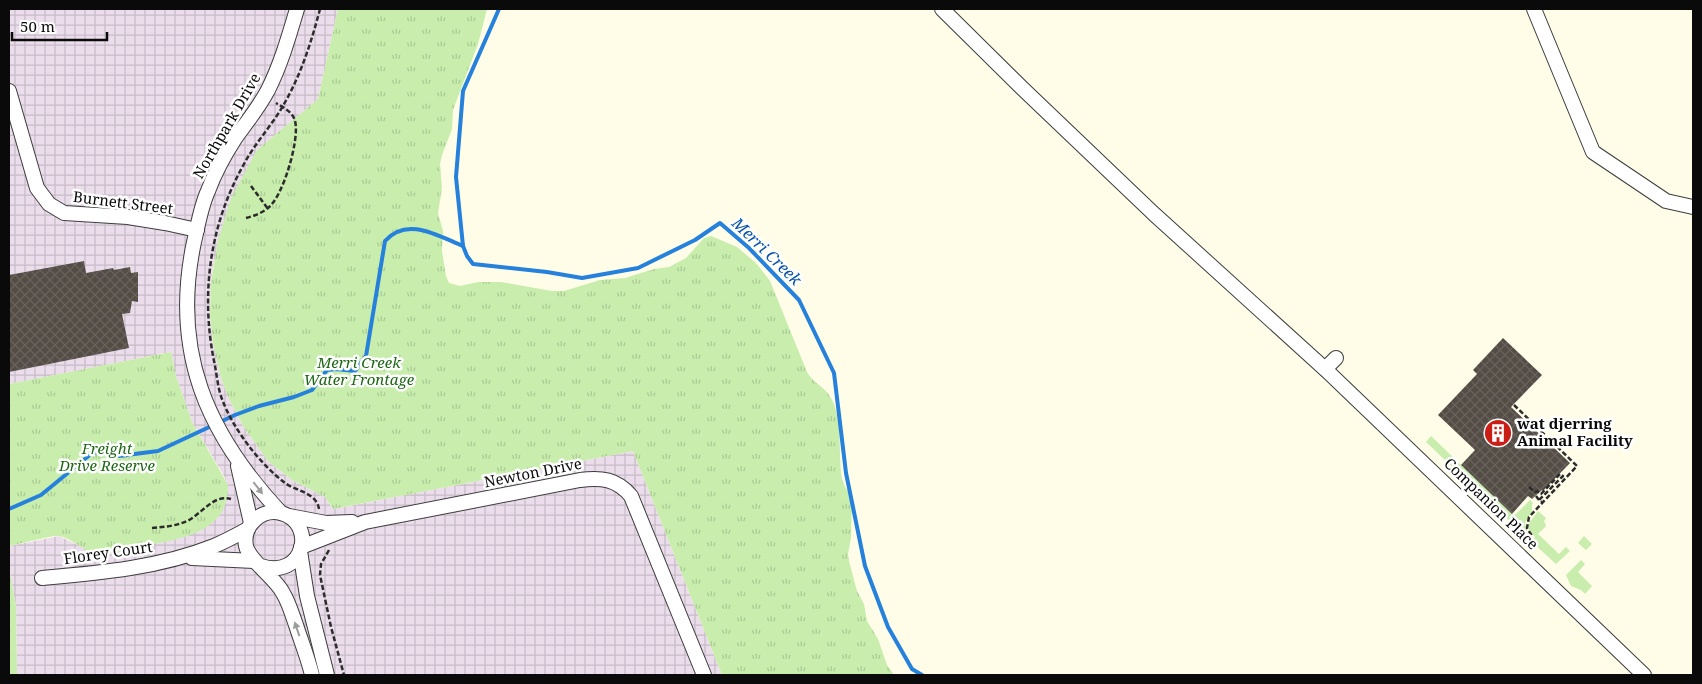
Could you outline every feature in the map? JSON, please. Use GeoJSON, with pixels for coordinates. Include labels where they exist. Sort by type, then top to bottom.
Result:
{"type":"FeatureCollection","features":[{"type":"Feature","properties":{"kind":"street","name":"Northpark Drive"},"geometry":{"type":"LineString","coordinates":[[284,515],[266,498],[237,461],[206,404],[194,365],[187,314],[188,270],[207,192],[235,139],[263,98],[280,66],[297,9]]}},
{"type":"Feature","properties":{"kind":"street","name":"Companion Place"},"geometry":{"type":"LineString","coordinates":[[942,9],[1154,214],[1325,369],[1644,675]]}},
{"type":"Feature","properties":{"kind":"street"},"geometry":{"type":"LineString","coordinates":[[1534,9],[1593,152],[1666,201],[1693,207]]}},
{"type":"Feature","properties":{"kind":"street","name":"Burnett Street"},"geometry":{"type":"LineString","coordinates":[[9,91],[36,188],[49,204],[64,213],[128,217],[197,230]]}},
{"type":"Feature","properties":{"kind":"street"},"geometry":{"type":"LineString","coordinates":[[1325,369],[1336,358]]}},
{"type":"Feature","properties":{"kind":"street","name":"Northpark Drive"},"geometry":{"type":"LineString","coordinates":[[237,461],[249,526]]}},
{"type":"Feature","properties":{"kind":"street","name":"Newton Drive"},"geometry":{"type":"LineString","coordinates":[[284,515],[326,523],[365,522],[580,480],[596,478],[610,480],[626,490],[631,496],[704,675]]}},
{"type":"Feature","properties":{"kind":"street"},"geometry":{"type":"LineString","coordinates":[[312,675],[288,602],[275,581],[249,554],[246,546],[249,526],[264,514],[272,512],[284,515],[295,522],[300,529],[307,596],[327,675]]}},
{"type":"Feature","properties":{"kind":"street","name":"Newton Drive"},"geometry":{"type":"LineString","coordinates":[[301,549],[365,522]]}},
{"type":"Feature","properties":{"kind":"street","name":"Florey Court"},"geometry":{"type":"LineString","coordinates":[[42,578],[104,572],[179,558],[217,545],[249,526]]}},
{"type":"Feature","properties":{"kind":"street"},"geometry":{"type":"LineString","coordinates":[[258,563],[270,568],[279,568],[288,565],[295,559],[301,549]]}},
{"type":"Feature","properties":{"kind":"street","name":"Florey Court"},"geometry":{"type":"LineString","coordinates":[[179,558],[212,558],[258,563]]}},
{"type":"Feature","properties":{"kind":"path"},"geometry":{"type":"LineString","coordinates":[[319,515],[317,501],[309,495],[289,486],[252,450],[239,432],[222,399],[211,347],[208,322],[208,282],[214,244],[224,206],[244,163],[282,107],[295,83],[310,47],[320,9]]}},
{"type":"Feature","properties":{"kind":"path"},"geometry":{"type":"LineString","coordinates":[[246,218],[268,209],[275,201],[288,169],[296,131],[296,122],[292,115],[282,107],[263,98]]}},
{"type":"Feature","properties":{"kind":"path"},"geometry":{"type":"LineString","coordinates":[[251,186],[268,209]]}},
{"type":"Feature","properties":{"kind":"path"},"geometry":{"type":"LineString","coordinates":[[1514,405],[1577,466],[1528,520],[1527,528],[1532,536],[1527,540]]}},
{"type":"Feature","properties":{"kind":"path"},"geometry":{"type":"LineString","coordinates":[[1529,487],[1541,494],[1560,474],[1563,476],[1540,500]]}},
{"type":"Feature","properties":{"kind":"path"},"geometry":{"type":"LineString","coordinates":[[1536,496],[1543,502]]}},
{"type":"Feature","properties":{"kind":"path"},"geometry":{"type":"LineString","coordinates":[[152,528],[182,523],[190,520],[217,500],[231,499]]}},
{"type":"Feature","properties":{"kind":"path"},"geometry":{"type":"LineString","coordinates":[[325,542],[329,551],[321,564],[320,575],[329,620],[344,675]]}},
{"type":"Feature","properties":{"kind":"shaded area"},"geometry":{"type":"Polygon","coordinates":[[[9,9],[338,9],[318,99],[257,150],[214,261],[210,315],[213,343],[221,378],[243,426],[268,461],[292,480],[325,497],[333,509],[633,451],[722,675],[17,675],[16,606],[9,568],[9,546],[59,536],[99,555],[227,495],[228,490],[225,478],[192,422],[176,376],[171,352],[9,384],[9,9]]]}},
{"type":"Feature","properties":{"kind":"green space","name":"Merri Creek Water Frontage"},"geometry":{"type":"Polygon","coordinates":[[[338,9],[487,9],[478,44],[453,110],[452,129],[440,164],[442,188],[438,213],[443,231],[442,251],[449,283],[460,286],[478,282],[501,282],[552,291],[564,291],[600,280],[625,278],[654,269],[669,267],[686,258],[704,238],[711,236],[737,247],[756,263],[770,281],[807,372],[826,391],[835,407],[839,427],[842,479],[852,500],[849,561],[857,591],[864,604],[867,621],[878,639],[887,665],[894,675],[722,675],[633,451],[333,509],[325,497],[292,480],[268,461],[243,426],[221,378],[213,343],[210,315],[211,283],[218,240],[231,198],[257,150],[318,99],[338,9]]]}},
{"type":"Feature","properties":{"kind":"green space","name":"Freight Drive Reserve"},"geometry":{"type":"Polygon","coordinates":[[[171,352],[176,376],[192,422],[228,485],[226,502],[220,515],[210,525],[183,537],[108,554],[94,554],[68,539],[58,536],[9,546],[9,384],[171,352]]]}},
{"type":"Feature","properties":{"kind":"green space"},"geometry":{"type":"Polygon","coordinates":[[[1431,436],[1514,516],[1530,500],[1533,503],[1532,511],[1525,523],[1528,535],[1525,536],[1426,442],[1431,436]]]}},
{"type":"Feature","properties":{"kind":"green space"},"geometry":{"type":"Polygon","coordinates":[[[1538,511],[1546,518],[1544,521],[1546,526],[1538,534],[1559,554],[1566,547],[1570,551],[1556,564],[1532,542],[1535,537],[1529,530],[1529,523],[1538,511]]]}},
{"type":"Feature","properties":{"kind":"green space"},"geometry":{"type":"Polygon","coordinates":[[[1584,536],[1592,544],[1586,550],[1578,543],[1584,536]]]}},
{"type":"Feature","properties":{"kind":"green space"},"geometry":{"type":"Polygon","coordinates":[[[1581,560],[1585,564],[1578,572],[1592,586],[1585,594],[1571,586],[1566,575],[1581,560]]]}},
{"type":"Feature","properties":{"kind":"green space"},"geometry":{"type":"Polygon","coordinates":[[[9,568],[16,606],[17,675],[9,675],[9,568]]]}},
{"type":"Feature","properties":{"kind":"building"},"geometry":{"type":"Polygon","coordinates":[[[84,261],[86,273],[130,267],[131,273],[138,272],[138,302],[132,301],[130,313],[122,314],[129,348],[9,372],[9,275],[84,261]]]}},
{"type":"Feature","properties":{"kind":"building","name":"wat djerring Animal Facility"},"geometry":{"type":"Polygon","coordinates":[[[1503,338],[1542,375],[1511,407],[1570,463],[1543,491],[1532,499],[1528,496],[1512,514],[1461,465],[1475,450],[1438,415],[1477,374],[1473,370],[1503,338]]]}},
{"type":"Feature","properties":{"kind":"waterway","name":"Merri Creek"},"geometry":{"type":"LineString","coordinates":[[499,9],[463,91],[456,177],[463,246],[467,256],[473,264],[582,278],[638,268],[695,240],[720,223],[749,248],[799,300],[834,373],[846,473],[865,566],[888,627],[912,669],[922,675]]}},
{"type":"Feature","properties":{"kind":"waterway"},"geometry":{"type":"LineString","coordinates":[[9,509],[41,495],[91,454],[97,452],[119,456],[158,451],[235,415],[312,390],[327,370],[355,371],[366,356],[385,241],[403,230],[413,229],[433,233],[463,246]]}},
{"type":"Feature","properties":{"kind":"place","name":"wat djerring Animal Facility"},"geometry":{"type":"Point","coordinates":[1498,433]}}]}
